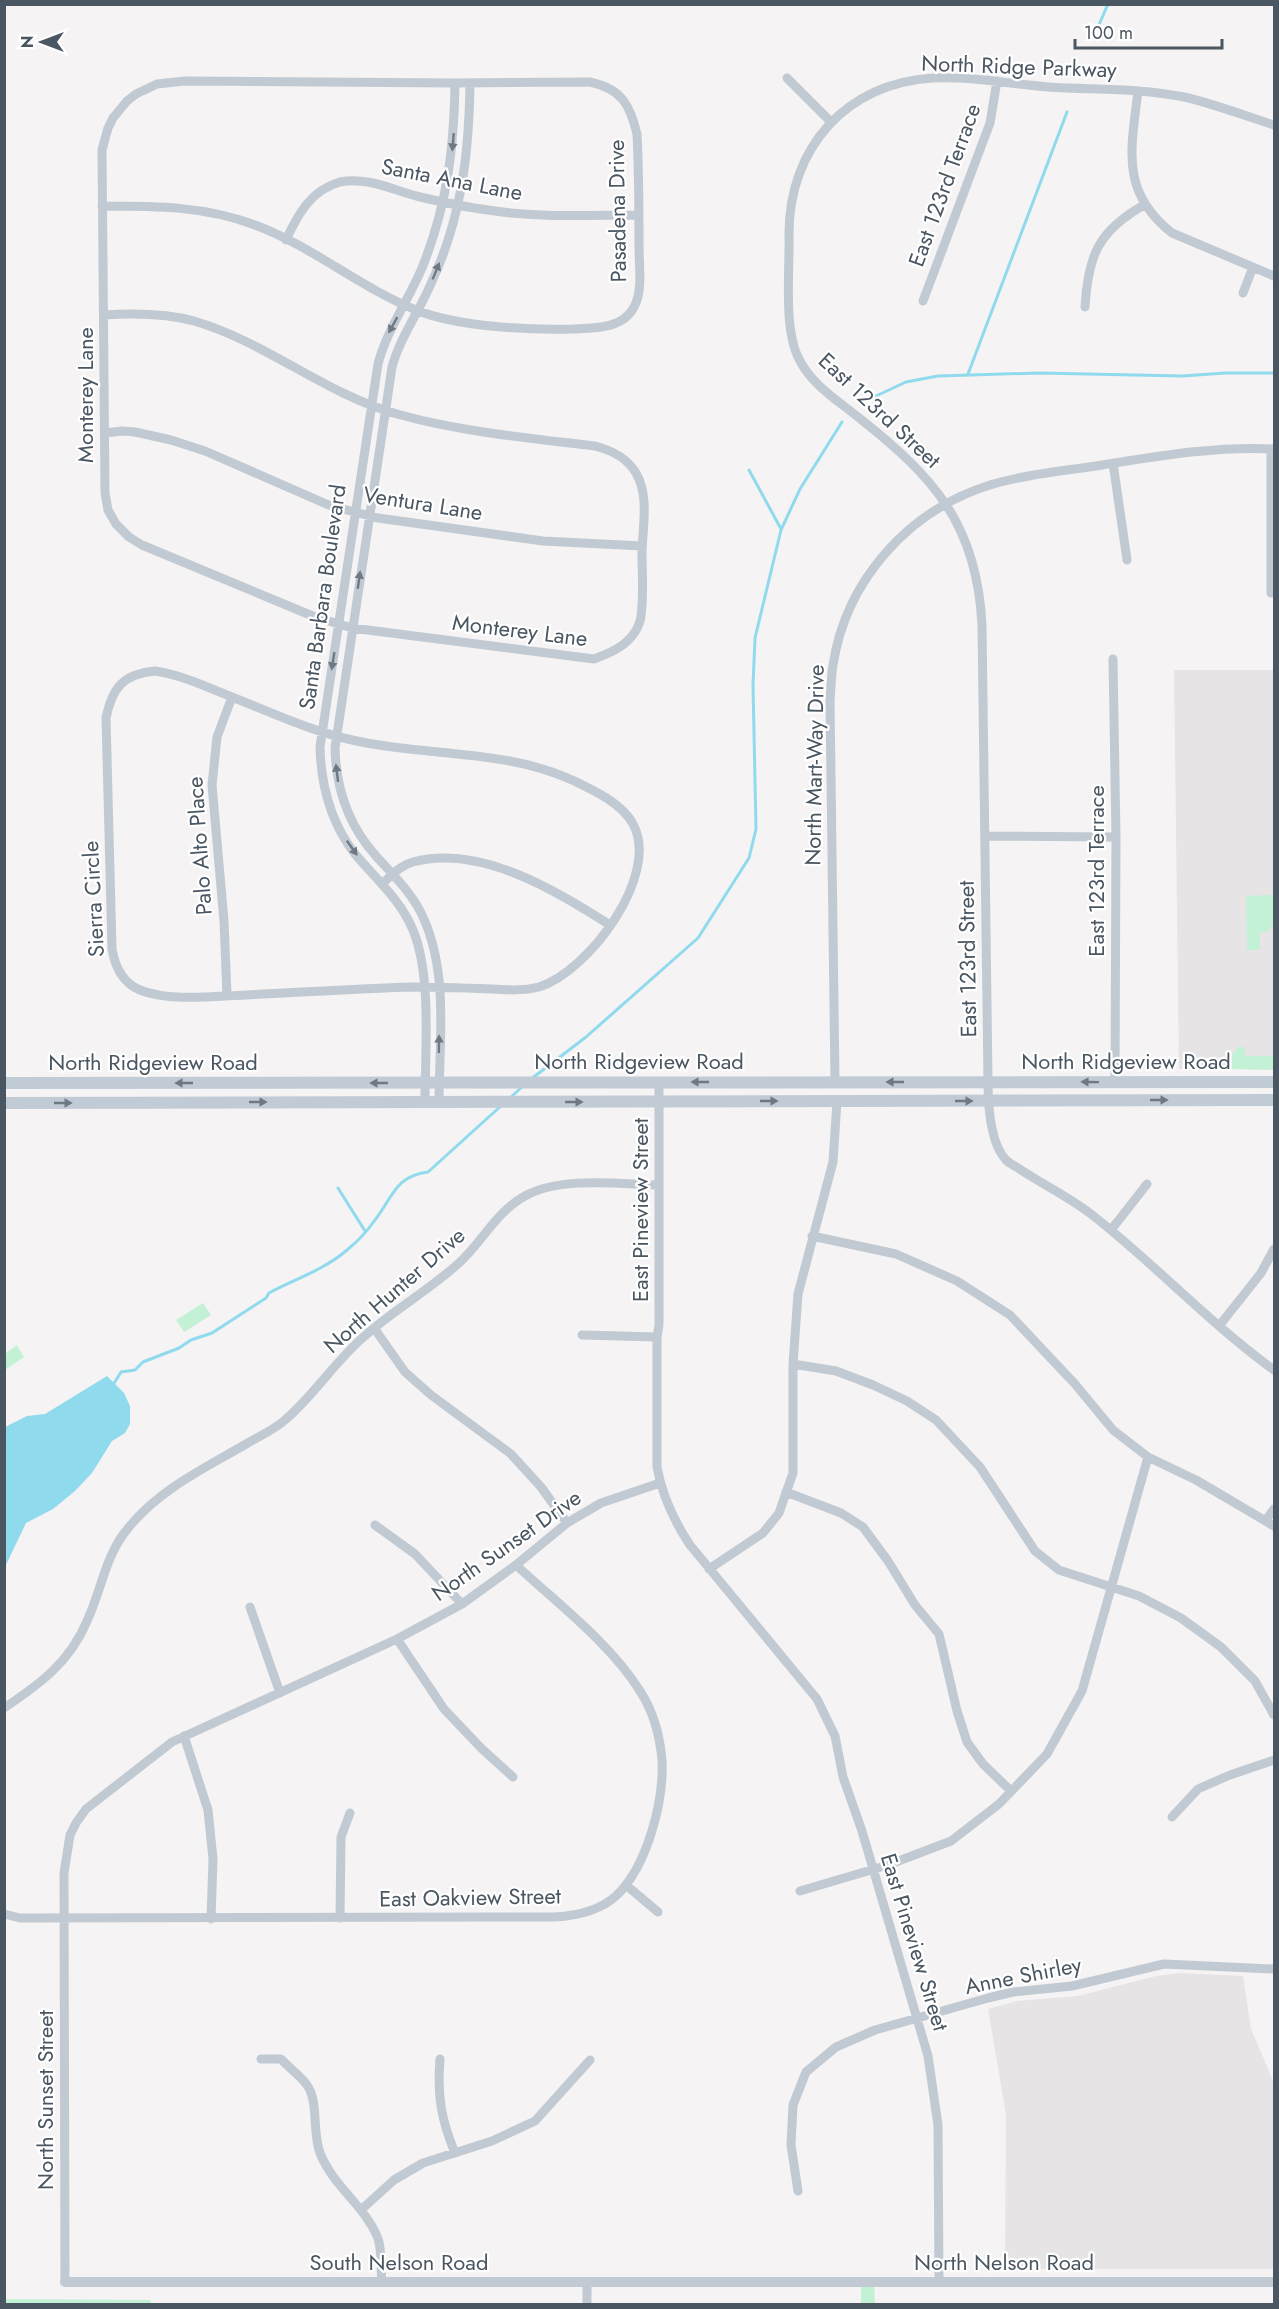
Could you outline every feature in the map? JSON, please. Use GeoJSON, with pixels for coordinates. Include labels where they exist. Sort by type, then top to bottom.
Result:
{"type":"FeatureCollection","features":[{"type":"Feature","properties":{"kind":"main road","name":"North Ridgeview Road"},"geometry":{"type":"LineString","coordinates":[[4,1083],[1275,1082]]}},
{"type":"Feature","properties":{"kind":"main road","name":"North Ridgeview Road"},"geometry":{"type":"LineString","coordinates":[[4,1103],[1275,1100]]}},
{"type":"Feature","properties":{"kind":"street"},"geometry":{"type":"LineString","coordinates":[[787,78],[831,122]]}},
{"type":"Feature","properties":{"kind":"street","name":"North Ridge Parkway"},"geometry":{"type":"LineString","coordinates":[[831,122],[859,99],[895,84],[935,78],[1138,91],[1203,102],[1275,125]]}},
{"type":"Feature","properties":{"kind":"street","name":"Pasadena Drive"},"geometry":{"type":"LineString","coordinates":[[185,81],[455,83],[590,82],[608,88],[627,103],[637,134],[639,215],[639,283],[634,308],[627,315],[604,327],[530,328],[461,321],[416,311],[256,225],[207,211],[179,207],[102,206],[102,150],[108,128],[127,101],[157,84],[185,81]]}},
{"type":"Feature","properties":{"kind":"street","name":"East 123rd Terrace"},"geometry":{"type":"LineString","coordinates":[[923,302],[990,123],[997,81]]}},
{"type":"Feature","properties":{"kind":"street","name":"Santa Barbara Boulevard"},"geometry":{"type":"LineString","coordinates":[[425,1102],[425,988],[422,958],[414,931],[402,908],[383,883],[351,849],[332,814],[325,794],[321,767],[322,731],[354,512],[381,350],[423,267],[444,202],[454,134],[455,83]]}},
{"type":"Feature","properties":{"kind":"street","name":"Santa Barbara Boulevard"},"geometry":{"type":"LineString","coordinates":[[439,1102],[439,988],[436,955],[422,915],[393,874],[362,838],[346,809],[336,767],[336,736],[368,515],[395,354],[437,270],[458,205],[467,156],[470,83]]}},
{"type":"Feature","properties":{"kind":"street"},"geometry":{"type":"LineString","coordinates":[[1138,91],[1132,168],[1144,205],[1158,222],[1172,233],[1275,276]]}},
{"type":"Feature","properties":{"kind":"street","name":"East 123rd Street"},"geometry":{"type":"LineString","coordinates":[[831,122],[806,156],[797,176],[792,196],[789,226],[792,342],[804,369],[814,381],[904,454],[930,481],[946,504],[967,543],[980,594],[982,625],[988,1082]]}},
{"type":"Feature","properties":{"kind":"street","name":"Santa Ana Lane"},"geometry":{"type":"LineString","coordinates":[[286,240],[298,214],[309,200],[320,191],[343,182],[368,182],[444,202],[512,214],[639,215]]}},
{"type":"Feature","properties":{"kind":"street"},"geometry":{"type":"LineString","coordinates":[[1085,307],[1087,280],[1095,249],[1113,226],[1144,205]]}},
{"type":"Feature","properties":{"kind":"street","name":"Monterey Lane"},"geometry":{"type":"LineString","coordinates":[[102,206],[105,493],[108,510],[116,524],[129,537],[142,545],[304,613],[352,628],[594,659],[622,646],[638,625],[642,605],[644,517],[640,481],[630,465],[621,457],[606,449],[455,428],[385,409],[345,394],[209,326],[161,315],[104,315]]}},
{"type":"Feature","properties":{"kind":"street"},"geometry":{"type":"LineString","coordinates":[[1243,293],[1253,267]]}},
{"type":"Feature","properties":{"kind":"street","name":"Ventura Lane"},"geometry":{"type":"LineString","coordinates":[[105,433],[135,432],[171,440],[205,451],[331,506],[368,515],[543,541],[642,546]]}},
{"type":"Feature","properties":{"kind":"street","name":"North Mart-Way Drive"},"geometry":{"type":"LineString","coordinates":[[835,1082],[830,701],[833,665],[846,619],[857,593],[876,563],[918,521],[966,493],[1006,480],[1219,449],[1273,449]]}},
{"type":"Feature","properties":{"kind":"street"},"geometry":{"type":"LineString","coordinates":[[1271,593],[1273,449]]}},
{"type":"Feature","properties":{"kind":"street"},"geometry":{"type":"LineString","coordinates":[[1113,463],[1127,561]]}},
{"type":"Feature","properties":{"kind":"street","name":"East 123rd Terrace"},"geometry":{"type":"LineString","coordinates":[[1113,659],[1116,837],[1115,1083]]}},
{"type":"Feature","properties":{"kind":"street","name":"Sierra Circle"},"geometry":{"type":"LineString","coordinates":[[155,671],[176,675],[232,697],[336,736],[387,747],[495,757],[527,764],[572,780],[622,810],[637,833],[640,861],[623,903],[610,925],[578,964],[554,981],[537,987],[516,990],[425,988],[227,996],[166,995],[144,992],[136,988],[120,974],[114,961],[106,718],[110,700],[115,690],[126,679],[140,673],[155,671]]}},
{"type":"Feature","properties":{"kind":"street","name":"Palo Alto Place"},"geometry":{"type":"LineString","coordinates":[[227,996],[224,921],[212,785],[217,737],[232,697]]}},
{"type":"Feature","properties":{"kind":"street"},"geometry":{"type":"LineString","coordinates":[[985,836],[1116,837]]}},
{"type":"Feature","properties":{"kind":"street"},"geometry":{"type":"LineString","coordinates":[[383,883],[412,862],[464,860],[495,866],[554,891],[610,925]]}},
{"type":"Feature","properties":{"kind":"street"},"geometry":{"type":"LineString","coordinates":[[988,1082],[988,1101],[993,1133],[1006,1160],[1075,1201],[1134,1247],[1244,1348],[1275,1370]]}},
{"type":"Feature","properties":{"kind":"street","name":"East Pineview Street"},"geometry":{"type":"LineString","coordinates":[[659,1083],[657,1467],[660,1483],[673,1516],[690,1545],[817,1699],[835,1736],[843,1778],[873,1869],[928,2055],[938,2125],[939,2282]]}},
{"type":"Feature","properties":{"kind":"street"},"geometry":{"type":"LineString","coordinates":[[709,1569],[763,1533],[779,1513],[793,1473],[793,1364],[798,1293],[833,1162],[837,1101]]}},
{"type":"Feature","properties":{"kind":"street"},"geometry":{"type":"LineString","coordinates":[[1111,1230],[1147,1184]]}},
{"type":"Feature","properties":{"kind":"street","name":"North Hunter Drive"},"geometry":{"type":"LineString","coordinates":[[4,1708],[47,1679],[69,1654],[88,1621],[113,1549],[140,1514],[181,1482],[283,1422],[319,1387],[351,1348],[460,1262],[499,1217],[524,1196],[559,1185],[659,1185]]}},
{"type":"Feature","properties":{"kind":"street"},"geometry":{"type":"LineString","coordinates":[[812,1236],[896,1254],[957,1281],[1010,1315],[1075,1384],[1113,1430],[1148,1457],[1196,1480],[1270,1523],[1275,1509]]}},
{"type":"Feature","properties":{"kind":"street"},"geometry":{"type":"LineString","coordinates":[[1219,1326],[1261,1273],[1275,1249]]}},
{"type":"Feature","properties":{"kind":"street"},"geometry":{"type":"LineString","coordinates":[[374,1328],[405,1372],[431,1395],[511,1454],[542,1487],[567,1523]]}},
{"type":"Feature","properties":{"kind":"street"},"geometry":{"type":"LineString","coordinates":[[582,1335],[657,1336]]}},
{"type":"Feature","properties":{"kind":"street"},"geometry":{"type":"LineString","coordinates":[[793,1364],[836,1371],[873,1385],[907,1401],[936,1420],[980,1467],[1035,1551],[1059,1569],[1139,1596],[1181,1618],[1221,1647],[1255,1681],[1275,1716]]}},
{"type":"Feature","properties":{"kind":"street"},"geometry":{"type":"LineString","coordinates":[[800,1891],[873,1869],[951,1841],[999,1804],[1047,1754],[1082,1691],[1148,1457]]}},
{"type":"Feature","properties":{"kind":"street","name":"North Sunset Drive"},"geometry":{"type":"LineString","coordinates":[[63,1917],[65,1855],[76,1822],[86,1809],[104,1794],[172,1742],[397,1639],[462,1604],[516,1565],[567,1523],[602,1503],[660,1483]]}},
{"type":"Feature","properties":{"kind":"street"},"geometry":{"type":"LineString","coordinates":[[786,1492],[841,1514],[863,1527],[888,1561],[915,1605],[939,1634],[957,1711],[967,1742],[983,1764],[1011,1791]]}},
{"type":"Feature","properties":{"kind":"street"},"geometry":{"type":"LineString","coordinates":[[375,1525],[415,1554],[462,1604]]}},
{"type":"Feature","properties":{"kind":"street","name":"East Oakview Street"},"geometry":{"type":"LineString","coordinates":[[63,1917],[211,1919],[554,1917],[579,1915],[615,1897],[634,1876],[647,1846],[659,1800],[662,1761],[656,1726],[642,1693],[620,1662],[516,1565]]}},
{"type":"Feature","properties":{"kind":"street"},"geometry":{"type":"LineString","coordinates":[[249,1607],[280,1693]]}},
{"type":"Feature","properties":{"kind":"street"},"geometry":{"type":"LineString","coordinates":[[397,1639],[444,1709],[481,1748],[513,1777]]}},
{"type":"Feature","properties":{"kind":"street"},"geometry":{"type":"LineString","coordinates":[[184,1736],[207,1810],[213,1858],[211,1919]]}},
{"type":"Feature","properties":{"kind":"street"},"geometry":{"type":"LineString","coordinates":[[1172,1817],[1198,1789],[1230,1774],[1275,1760]]}},
{"type":"Feature","properties":{"kind":"street"},"geometry":{"type":"LineString","coordinates":[[340,1918],[341,1837],[350,1813]]}},
{"type":"Feature","properties":{"kind":"street"},"geometry":{"type":"LineString","coordinates":[[626,1885],[658,1912]]}},
{"type":"Feature","properties":{"kind":"street"},"geometry":{"type":"LineString","coordinates":[[4,1914],[21,1918],[63,1917]]}},
{"type":"Feature","properties":{"kind":"street","name":"North Sunset Street"},"geometry":{"type":"LineString","coordinates":[[63,1917],[65,2283]]}},
{"type":"Feature","properties":{"kind":"street","name":"Anne Shirley"},"geometry":{"type":"LineString","coordinates":[[798,2190],[791,2145],[793,2105],[806,2072],[836,2047],[875,2030],[1013,1992],[1072,1986],[1164,1964],[1275,1969]]}},
{"type":"Feature","properties":{"kind":"street"},"geometry":{"type":"LineString","coordinates":[[440,2059],[438,2100],[455,2153]]}},
{"type":"Feature","properties":{"kind":"street"},"geometry":{"type":"LineString","coordinates":[[261,2060],[280,2060],[307,2085],[313,2100],[314,2124],[320,2152],[334,2180],[362,2209],[378,2238],[382,2282]]}},
{"type":"Feature","properties":{"kind":"street"},"geometry":{"type":"LineString","coordinates":[[362,2209],[394,2180],[423,2163],[492,2141],[535,2121],[590,2060]]}},
{"type":"Feature","properties":{"kind":"street","name":"South Nelson Road"},"geometry":{"type":"LineString","coordinates":[[65,2283],[733,2281]]}},
{"type":"Feature","properties":{"kind":"street","name":"North Nelson Road"},"geometry":{"type":"LineString","coordinates":[[733,2281],[1275,2282]]}},
{"type":"Feature","properties":{"kind":"street"},"geometry":{"type":"LineString","coordinates":[[587,2282],[588,2304]]}},
{"type":"Feature","properties":{"kind":"shaded area"},"geometry":{"type":"Polygon","coordinates":[[[1174,670],[1274,670],[1274,1068],[1179,1069],[1174,670]]]}},
{"type":"Feature","properties":{"kind":"shaded area"},"geometry":{"type":"Polygon","coordinates":[[[1179,1973],[1243,1976],[1251,2029],[1274,2083],[1274,2269],[1005,2269],[1006,2114],[988,2009],[1017,2001],[1078,1996],[1156,1976],[1179,1973]]]}},
{"type":"Feature","properties":{"kind":"green space"},"geometry":{"type":"Polygon","coordinates":[[[1274,895],[1274,927],[1270,927],[1270,931],[1260,932],[1260,950],[1247,950],[1246,896],[1274,895]]]}},
{"type":"Feature","properties":{"kind":"green space"},"geometry":{"type":"Polygon","coordinates":[[[1238,1047],[1245,1047],[1245,1056],[1274,1056],[1274,1070],[1231,1069],[1232,1055],[1238,1047]]]}},
{"type":"Feature","properties":{"kind":"green space"},"geometry":{"type":"Polygon","coordinates":[[[203,1303],[211,1315],[184,1332],[176,1320],[203,1303]]]}},
{"type":"Feature","properties":{"kind":"green space"},"geometry":{"type":"Polygon","coordinates":[[[17,1345],[24,1357],[5,1370],[5,1354],[17,1345]]]}},
{"type":"Feature","properties":{"kind":"green space"},"geometry":{"type":"Polygon","coordinates":[[[861,2282],[874,2282],[875,2304],[861,2304],[861,2282]]]}},
{"type":"Feature","properties":{"kind":"green space"},"geometry":{"type":"Polygon","coordinates":[[[5,2299],[151,2300],[150,2304],[5,2304],[5,2299]]]}},
{"type":"Feature","properties":{"kind":"water"},"geometry":{"type":"Polygon","coordinates":[[[107,1376],[124,1393],[130,1406],[130,1424],[125,1433],[112,1441],[92,1473],[75,1491],[53,1509],[26,1523],[5,1567],[5,1427],[27,1416],[45,1414],[107,1376]]]}},
{"type":"Feature","properties":{"kind":"waterway"},"geometry":{"type":"LineString","coordinates":[[1098,27],[1108,4]]}},
{"type":"Feature","properties":{"kind":"waterway"},"geometry":{"type":"LineString","coordinates":[[968,374],[1067,112]]}},
{"type":"Feature","properties":{"kind":"waterway"},"geometry":{"type":"LineString","coordinates":[[876,396],[906,382],[938,376],[1039,373],[1183,376],[1274,373]]}},
{"type":"Feature","properties":{"kind":"waterway"},"geometry":{"type":"LineString","coordinates":[[531,1079],[586,1037],[698,938],[749,858],[756,829],[753,685],[755,638],[781,530],[800,489],[842,422]]}},
{"type":"Feature","properties":{"kind":"waterway"},"geometry":{"type":"LineString","coordinates":[[749,470],[781,529]]}},
{"type":"Feature","properties":{"kind":"waterway"},"geometry":{"type":"LineString","coordinates":[[511,1097],[522,1087]]}},
{"type":"Feature","properties":{"kind":"waterway"},"geometry":{"type":"LineString","coordinates":[[113,1385],[121,1372],[135,1370],[143,1362],[212,1333],[266,1298],[269,1293],[319,1269],[338,1257],[366,1232],[401,1183],[417,1174],[428,1172],[502,1105]]}},
{"type":"Feature","properties":{"kind":"waterway"},"geometry":{"type":"LineString","coordinates":[[338,1188],[365,1231]]}}]}
